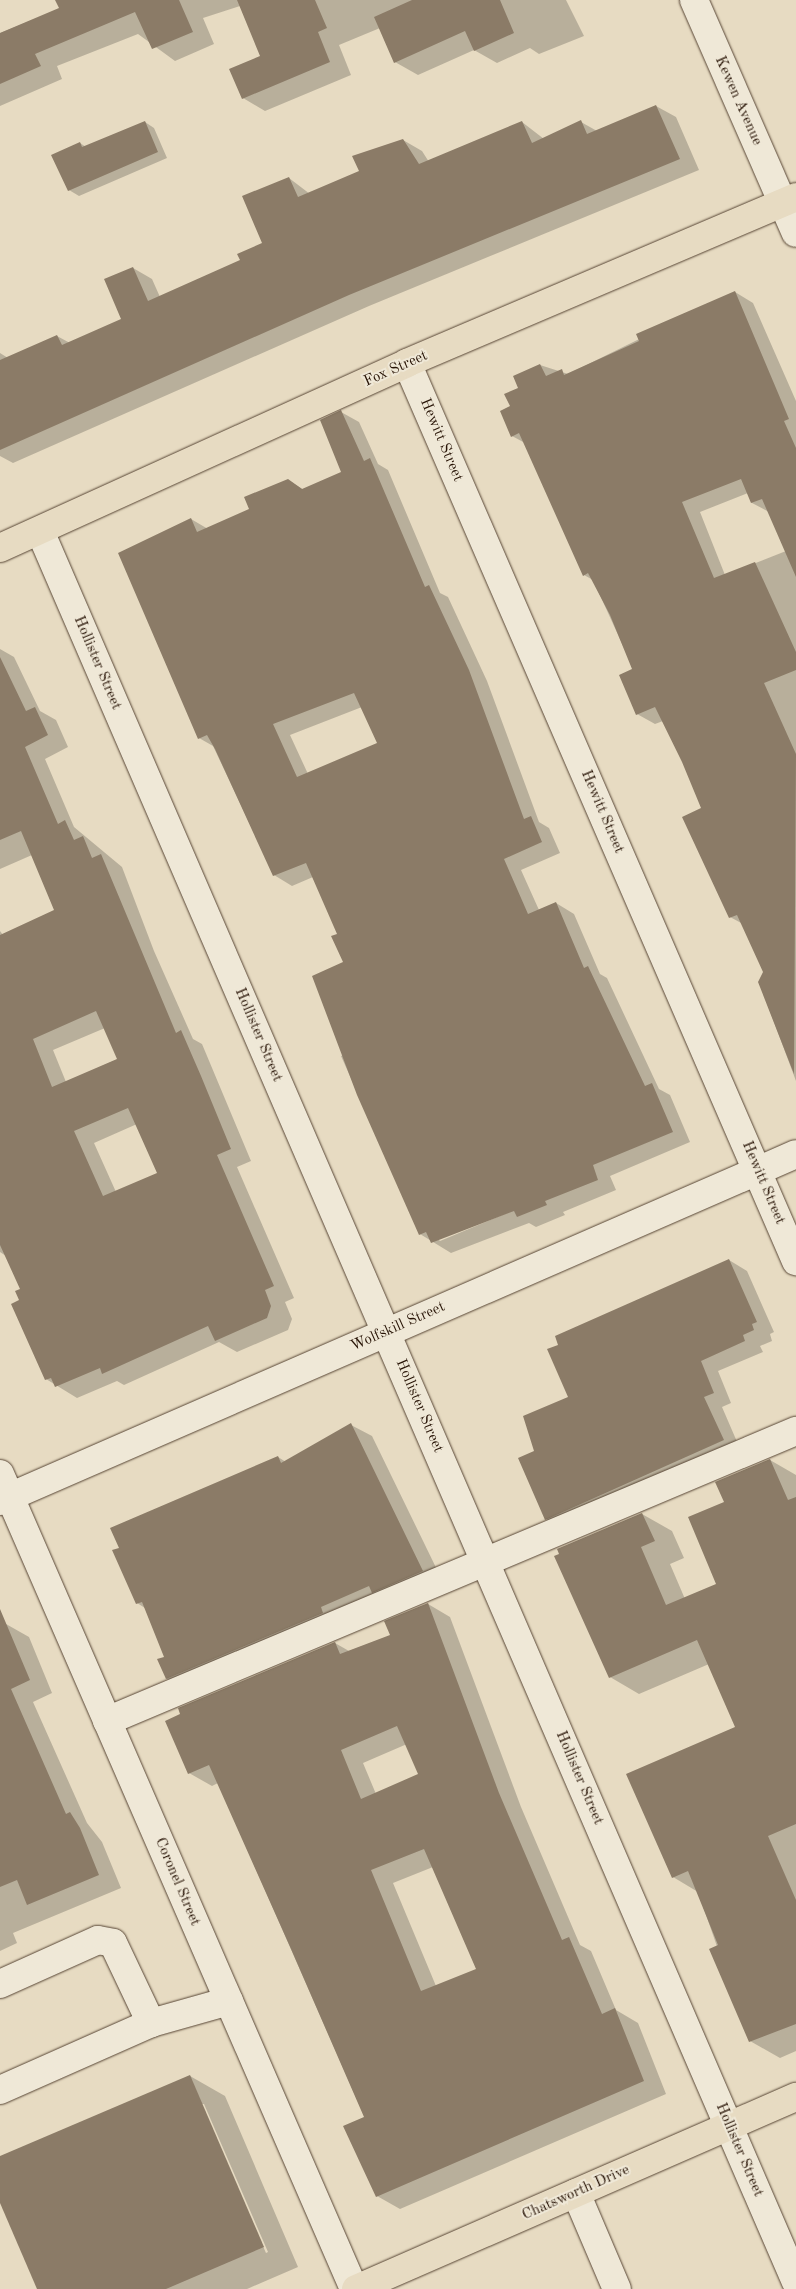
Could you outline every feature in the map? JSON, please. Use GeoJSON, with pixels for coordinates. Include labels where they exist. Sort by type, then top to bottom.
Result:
{"type":"FeatureCollection","features":[{"type":"Feature","properties":{"kind":"main road","name":"Fox Street"},"geometry":{"type":"LineString","coordinates":[[0,548],[407,364],[789,200]]}},
{"type":"Feature","properties":{"kind":"main road","name":"Chatsworth Drive"},"geometry":{"type":"LineString","coordinates":[[355,2289],[796,2097]]}},
{"type":"Feature","properties":{"kind":"street","name":"Kewen Avenue"},"geometry":{"type":"LineString","coordinates":[[694,0],[789,200],[796,233]]}},
{"type":"Feature","properties":{"kind":"street","name":"Hewitt Street"},"geometry":{"type":"LineString","coordinates":[[407,364],[796,1261]]}},
{"type":"Feature","properties":{"kind":"street","name":"Hollister Street"},"geometry":{"type":"LineString","coordinates":[[40,531],[388,1332],[796,2282]]}},
{"type":"Feature","properties":{"kind":"street","name":"Wolfskill Street"},"geometry":{"type":"LineString","coordinates":[[3,1490],[388,1332],[796,1154]]}},
{"type":"Feature","properties":{"kind":"street"},"geometry":{"type":"LineString","coordinates":[[107,1721],[796,1431]]}},
{"type":"Feature","properties":{"kind":"street","name":"Coronel Street"},"geometry":{"type":"LineString","coordinates":[[3,1490],[107,1721],[355,2289]]}},
{"type":"Feature","properties":{"kind":"street"},"geometry":{"type":"LineString","coordinates":[[0,1984],[98,1940],[113,1943],[151,2023]]}},
{"type":"Feature","properties":{"kind":"street"},"geometry":{"type":"LineString","coordinates":[[0,2090],[151,2023],[229,2001]]}},
{"type":"Feature","properties":{"kind":"street"},"geometry":{"type":"LineString","coordinates":[[576,2193],[617,2289]]}},
{"type":"Feature","properties":{"kind":"building"},"geometry":{"type":"Polygon","coordinates":[[[55,0],[179,0],[193,32],[152,49],[135,12],[35,54],[41,66],[0,84],[0,33],[59,8],[55,0]]]}},
{"type":"Feature","properties":{"kind":"building"},"geometry":{"type":"Polygon","coordinates":[[[237,0],[315,0],[327,28],[318,32],[330,62],[242,99],[229,69],[260,56],[237,0]]]}},
{"type":"Feature","properties":{"kind":"building"},"geometry":{"type":"Polygon","coordinates":[[[412,0],[500,0],[514,33],[474,51],[465,31],[394,63],[374,17],[412,0]]]}},
{"type":"Feature","properties":{"kind":"building"},"geometry":{"type":"Polygon","coordinates":[[[656,105],[680,159],[349,295],[0,450],[0,360],[57,335],[62,345],[121,319],[104,279],[133,267],[148,301],[240,260],[237,254],[262,243],[242,196],[289,177],[298,197],[359,171],[352,156],[403,139],[419,164],[522,121],[532,143],[581,120],[587,134],[656,105]]]}},
{"type":"Feature","properties":{"kind":"building"},"geometry":{"type":"Polygon","coordinates":[[[145,121],[158,152],[68,191],[51,155],[80,142],[82,147],[145,121]]]}},
{"type":"Feature","properties":{"kind":"building"},"geometry":{"type":"Polygon","coordinates":[[[735,291],[789,419],[784,421],[796,448],[796,577],[762,499],[751,503],[741,479],[682,502],[714,578],[755,562],[796,652],[796,670],[764,683],[796,754],[794,1074],[758,982],[763,972],[737,915],[729,918],[682,817],[701,808],[682,762],[655,707],[636,715],[619,675],[632,669],[610,615],[588,573],[583,576],[519,433],[511,437],[500,411],[510,406],[504,394],[518,388],[513,376],[540,364],[546,376],[562,369],[564,375],[639,341],[636,334],[735,291]]]}},
{"type":"Feature","properties":{"kind":"building"},"geometry":{"type":"Polygon","coordinates":[[[341,410],[364,461],[370,458],[425,587],[429,585],[469,670],[524,819],[531,816],[542,842],[504,859],[528,914],[556,902],[584,968],[588,966],[645,1086],[652,1083],[673,1132],[593,1165],[598,1180],[545,1201],[547,1205],[517,1217],[514,1211],[431,1243],[426,1232],[419,1235],[357,1095],[312,976],[343,962],[331,936],[337,934],[306,863],[273,876],[215,749],[207,735],[198,739],[118,553],[191,518],[197,532],[249,509],[244,497],[288,479],[302,489],[341,472],[320,420],[341,410]],[[354,693],[273,724],[297,777],[377,743],[354,693]]]}},
{"type":"Feature","properties":{"kind":"building"},"geometry":{"type":"Polygon","coordinates":[[[0,657],[26,711],[35,707],[48,735],[25,747],[58,824],[65,820],[74,840],[83,836],[92,858],[101,854],[176,1033],[181,1030],[231,1149],[217,1155],[274,1286],[265,1290],[271,1306],[267,1318],[215,1341],[208,1326],[102,1374],[100,1368],[55,1387],[51,1378],[45,1380],[11,1304],[19,1300],[15,1291],[20,1289],[0,1245],[0,935],[54,910],[21,831],[0,840],[0,657]],[[96,1011],[33,1039],[52,1087],[117,1059],[96,1011]],[[128,1108],[74,1131],[103,1196],[157,1173],[128,1108]]]}},
{"type":"Feature","properties":{"kind":"building"},"geometry":{"type":"Polygon","coordinates":[[[729,1259],[757,1322],[752,1324],[754,1330],[743,1335],[745,1341],[701,1361],[714,1393],[704,1397],[724,1440],[545,1520],[518,1458],[534,1451],[523,1416],[568,1397],[547,1349],[558,1345],[555,1336],[729,1259]]]}},
{"type":"Feature","properties":{"kind":"building"},"geometry":{"type":"Polygon","coordinates":[[[351,1423],[423,1571],[372,1593],[369,1586],[321,1607],[323,1613],[166,1679],[157,1659],[164,1657],[142,1602],[136,1604],[112,1550],[119,1548],[110,1528],[278,1456],[281,1463],[351,1423]]]}},
{"type":"Feature","properties":{"kind":"building"},"geometry":{"type":"Polygon","coordinates":[[[770,1459],[788,1500],[796,1497],[796,1824],[768,1836],[796,1900],[796,2024],[749,2042],[709,1949],[718,1945],[688,1871],[672,1878],[626,1774],[735,1727],[697,1640],[609,1678],[554,1556],[559,1554],[557,1549],[642,1513],[655,1541],[641,1547],[666,1605],[716,1584],[688,1517],[724,1502],[715,1482],[770,1459]]]}},
{"type":"Feature","properties":{"kind":"building"},"geometry":{"type":"Polygon","coordinates":[[[428,1603],[499,1793],[562,1940],[569,1937],[602,2014],[615,2008],[644,2081],[376,2197],[343,2126],[364,2117],[291,1949],[209,1765],[188,1774],[165,1721],[180,1714],[178,1708],[335,1642],[340,1654],[390,1635],[384,1621],[428,1603]],[[397,1726],[341,1750],[361,1799],[418,1774],[397,1726]],[[424,1849],[371,1870],[421,1991],[476,1969],[424,1849]]]}},
{"type":"Feature","properties":{"kind":"building"},"geometry":{"type":"Polygon","coordinates":[[[0,1609],[30,1680],[11,1689],[66,1814],[70,1812],[80,1828],[99,1875],[27,1905],[17,1880],[0,1887],[0,1609]]]}},
{"type":"Feature","properties":{"kind":"building"},"geometry":{"type":"Polygon","coordinates":[[[190,2075],[264,2247],[166,2289],[37,2289],[0,2203],[0,2156],[190,2075]]]}}]}
